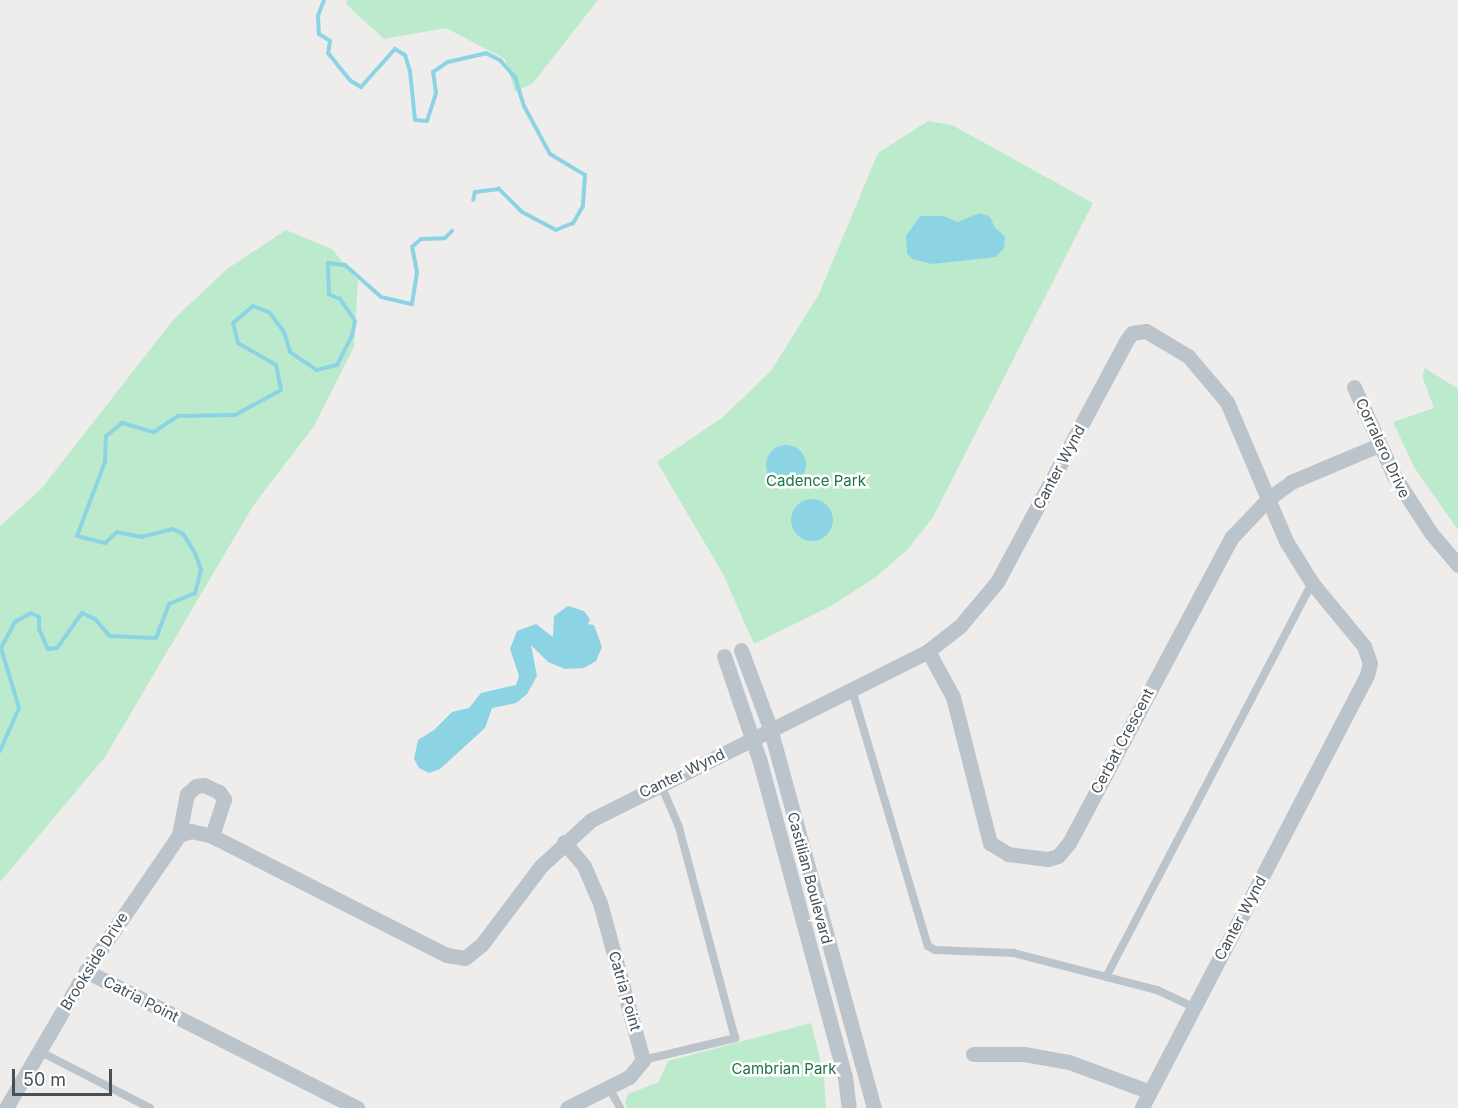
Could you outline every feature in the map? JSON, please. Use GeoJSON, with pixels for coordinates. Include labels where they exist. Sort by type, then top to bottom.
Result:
{"type":"FeatureCollection","features":[{"type":"Feature","properties":{"kind":"street","name":"Canter Wynd"},"geometry":{"type":"LineString","coordinates":[[204,833],[458,958],[476,951],[531,877],[564,843],[604,812],[928,651],[967,620],[997,582],[1132,333],[1146,331],[1162,337],[1188,356],[1218,388],[1239,426],[1286,541],[1312,583],[1364,646],[1369,671],[1142,1108]]}},
{"type":"Feature","properties":{"kind":"street","name":"Corralero Drive"},"geometry":{"type":"LineString","coordinates":[[1354,387],[1379,445],[1412,507],[1458,565]]}},
{"type":"Feature","properties":{"kind":"street","name":"Cerbat Crescent"},"geometry":{"type":"LineString","coordinates":[[928,651],[953,697],[990,843],[1008,854],[1048,860],[1058,856],[1069,843],[1224,548],[1268,499],[1300,478],[1379,445]]}},
{"type":"Feature","properties":{"kind":"street","name":"Castilian Boulevard"},"geometry":{"type":"LineString","coordinates":[[741,650],[770,728],[874,1108]]}},
{"type":"Feature","properties":{"kind":"street","name":"Castilian Boulevard"},"geometry":{"type":"LineString","coordinates":[[724,656],[753,738],[845,1077],[849,1108]]}},
{"type":"Feature","properties":{"kind":"street"},"geometry":{"type":"LineString","coordinates":[[204,785],[219,792],[224,799],[204,833],[179,835],[185,799],[192,788],[204,785]]}},
{"type":"Feature","properties":{"kind":"street","name":"Brookside Drive"},"geometry":{"type":"LineString","coordinates":[[6,1108],[86,971],[179,835]]}},
{"type":"Feature","properties":{"kind":"street","name":"Catria Point"},"geometry":{"type":"LineString","coordinates":[[564,843],[584,866],[598,896],[643,1060]]}},
{"type":"Feature","properties":{"kind":"street","name":"Catria Point"},"geometry":{"type":"LineString","coordinates":[[86,971],[357,1108]]}},
{"type":"Feature","properties":{"kind":"street"},"geometry":{"type":"LineString","coordinates":[[973,1054],[1024,1054],[1069,1062],[1150,1092]]}},
{"type":"Feature","properties":{"kind":"street"},"geometry":{"type":"LineString","coordinates":[[567,1108],[637,1072],[643,1060]]}},
{"type":"Feature","properties":{"kind":"lane"},"geometry":{"type":"LineString","coordinates":[[1106,977],[1312,583]]}},
{"type":"Feature","properties":{"kind":"lane"},"geometry":{"type":"LineString","coordinates":[[852,690],[928,946],[935,950],[1014,953],[1157,990],[1193,1007]]}},
{"type":"Feature","properties":{"kind":"lane"},"geometry":{"type":"LineString","coordinates":[[643,1060],[735,1038],[679,827],[660,783]]}},
{"type":"Feature","properties":{"kind":"lane"},"geometry":{"type":"LineString","coordinates":[[39,1052],[150,1108]]}},
{"type":"Feature","properties":{"kind":"lane"},"geometry":{"type":"LineString","coordinates":[[608,1086],[620,1108]]}},
{"type":"Feature","properties":{"kind":"green space"},"geometry":{"type":"Polygon","coordinates":[[[346,0],[598,0],[533,83],[515,92],[505,59],[446,28],[384,39],[347,5],[346,0]]]}},
{"type":"Feature","properties":{"kind":"green space","name":"Cadence Park"},"geometry":{"type":"Polygon","coordinates":[[[928,121],[952,125],[1093,203],[933,517],[908,549],[876,577],[831,606],[754,644],[723,574],[657,462],[723,417],[771,371],[819,294],[878,153],[928,121]]]}},
{"type":"Feature","properties":{"kind":"green space"},"geometry":{"type":"Polygon","coordinates":[[[286,230],[332,249],[358,281],[354,347],[314,426],[253,506],[105,757],[0,882],[0,526],[41,489],[174,319],[227,269],[286,230]]]}},
{"type":"Feature","properties":{"kind":"green space"},"geometry":{"type":"Polygon","coordinates":[[[1425,368],[1458,389],[1458,530],[1414,467],[1393,422],[1434,408],[1422,376],[1425,368]]]}},
{"type":"Feature","properties":{"kind":"green space","name":"Cambrian Park"},"geometry":{"type":"Polygon","coordinates":[[[811,1023],[824,1075],[826,1108],[627,1108],[625,1104],[628,1094],[659,1082],[668,1061],[811,1023]]]}},
{"type":"Feature","properties":{"kind":"water"},"geometry":{"type":"Polygon","coordinates":[[[980,213],[990,217],[995,228],[1005,236],[1004,248],[996,257],[932,264],[913,259],[907,254],[906,236],[920,216],[944,216],[958,222],[980,213]]]}},
{"type":"Feature","properties":{"kind":"water"},"geometry":{"type":"Polygon","coordinates":[[[786,445],[794,446],[800,451],[805,457],[805,473],[800,479],[794,484],[786,485],[778,484],[772,479],[767,473],[766,465],[767,457],[772,451],[778,446],[786,445]]]}},
{"type":"Feature","properties":{"kind":"water"},"geometry":{"type":"Polygon","coordinates":[[[812,499],[827,505],[833,520],[827,535],[812,541],[797,535],[791,520],[797,505],[812,499]]]}},
{"type":"Feature","properties":{"kind":"water"},"geometry":{"type":"Polygon","coordinates":[[[568,606],[584,611],[590,619],[588,624],[594,625],[602,647],[596,661],[584,668],[565,669],[548,662],[531,645],[537,676],[527,694],[516,703],[492,708],[485,728],[440,769],[429,773],[419,768],[414,759],[418,740],[434,730],[452,712],[469,708],[481,693],[516,685],[519,676],[510,649],[517,631],[536,624],[553,637],[554,616],[568,606]]]}},
{"type":"Feature","properties":{"kind":"waterway"},"geometry":{"type":"LineString","coordinates":[[324,0],[318,16],[319,34],[330,41],[328,53],[351,81],[361,87],[395,49],[405,55],[410,71],[415,120],[427,121],[436,93],[433,72],[448,62],[486,53],[500,60],[515,77],[524,106],[550,154],[585,175],[583,206],[573,223],[556,230],[522,212],[499,189],[475,192],[473,200]]}},
{"type":"Feature","properties":{"kind":"waterway"},"geometry":{"type":"LineString","coordinates":[[0,751],[19,708],[1,648],[15,622],[31,613],[39,617],[39,629],[48,649],[57,648],[82,613],[95,619],[110,636],[156,638],[169,604],[195,593],[201,570],[195,553],[183,534],[173,529],[142,537],[117,532],[105,543],[77,536],[105,462],[106,436],[122,423],[154,432],[178,416],[235,415],[281,390],[276,365],[238,343],[233,323],[253,306],[269,312],[284,332],[290,352],[317,370],[337,365],[352,336],[355,321],[340,299],[329,294],[328,263],[345,265],[381,297],[412,304],[417,272],[412,247],[421,239],[445,238],[452,231]]}}]}
